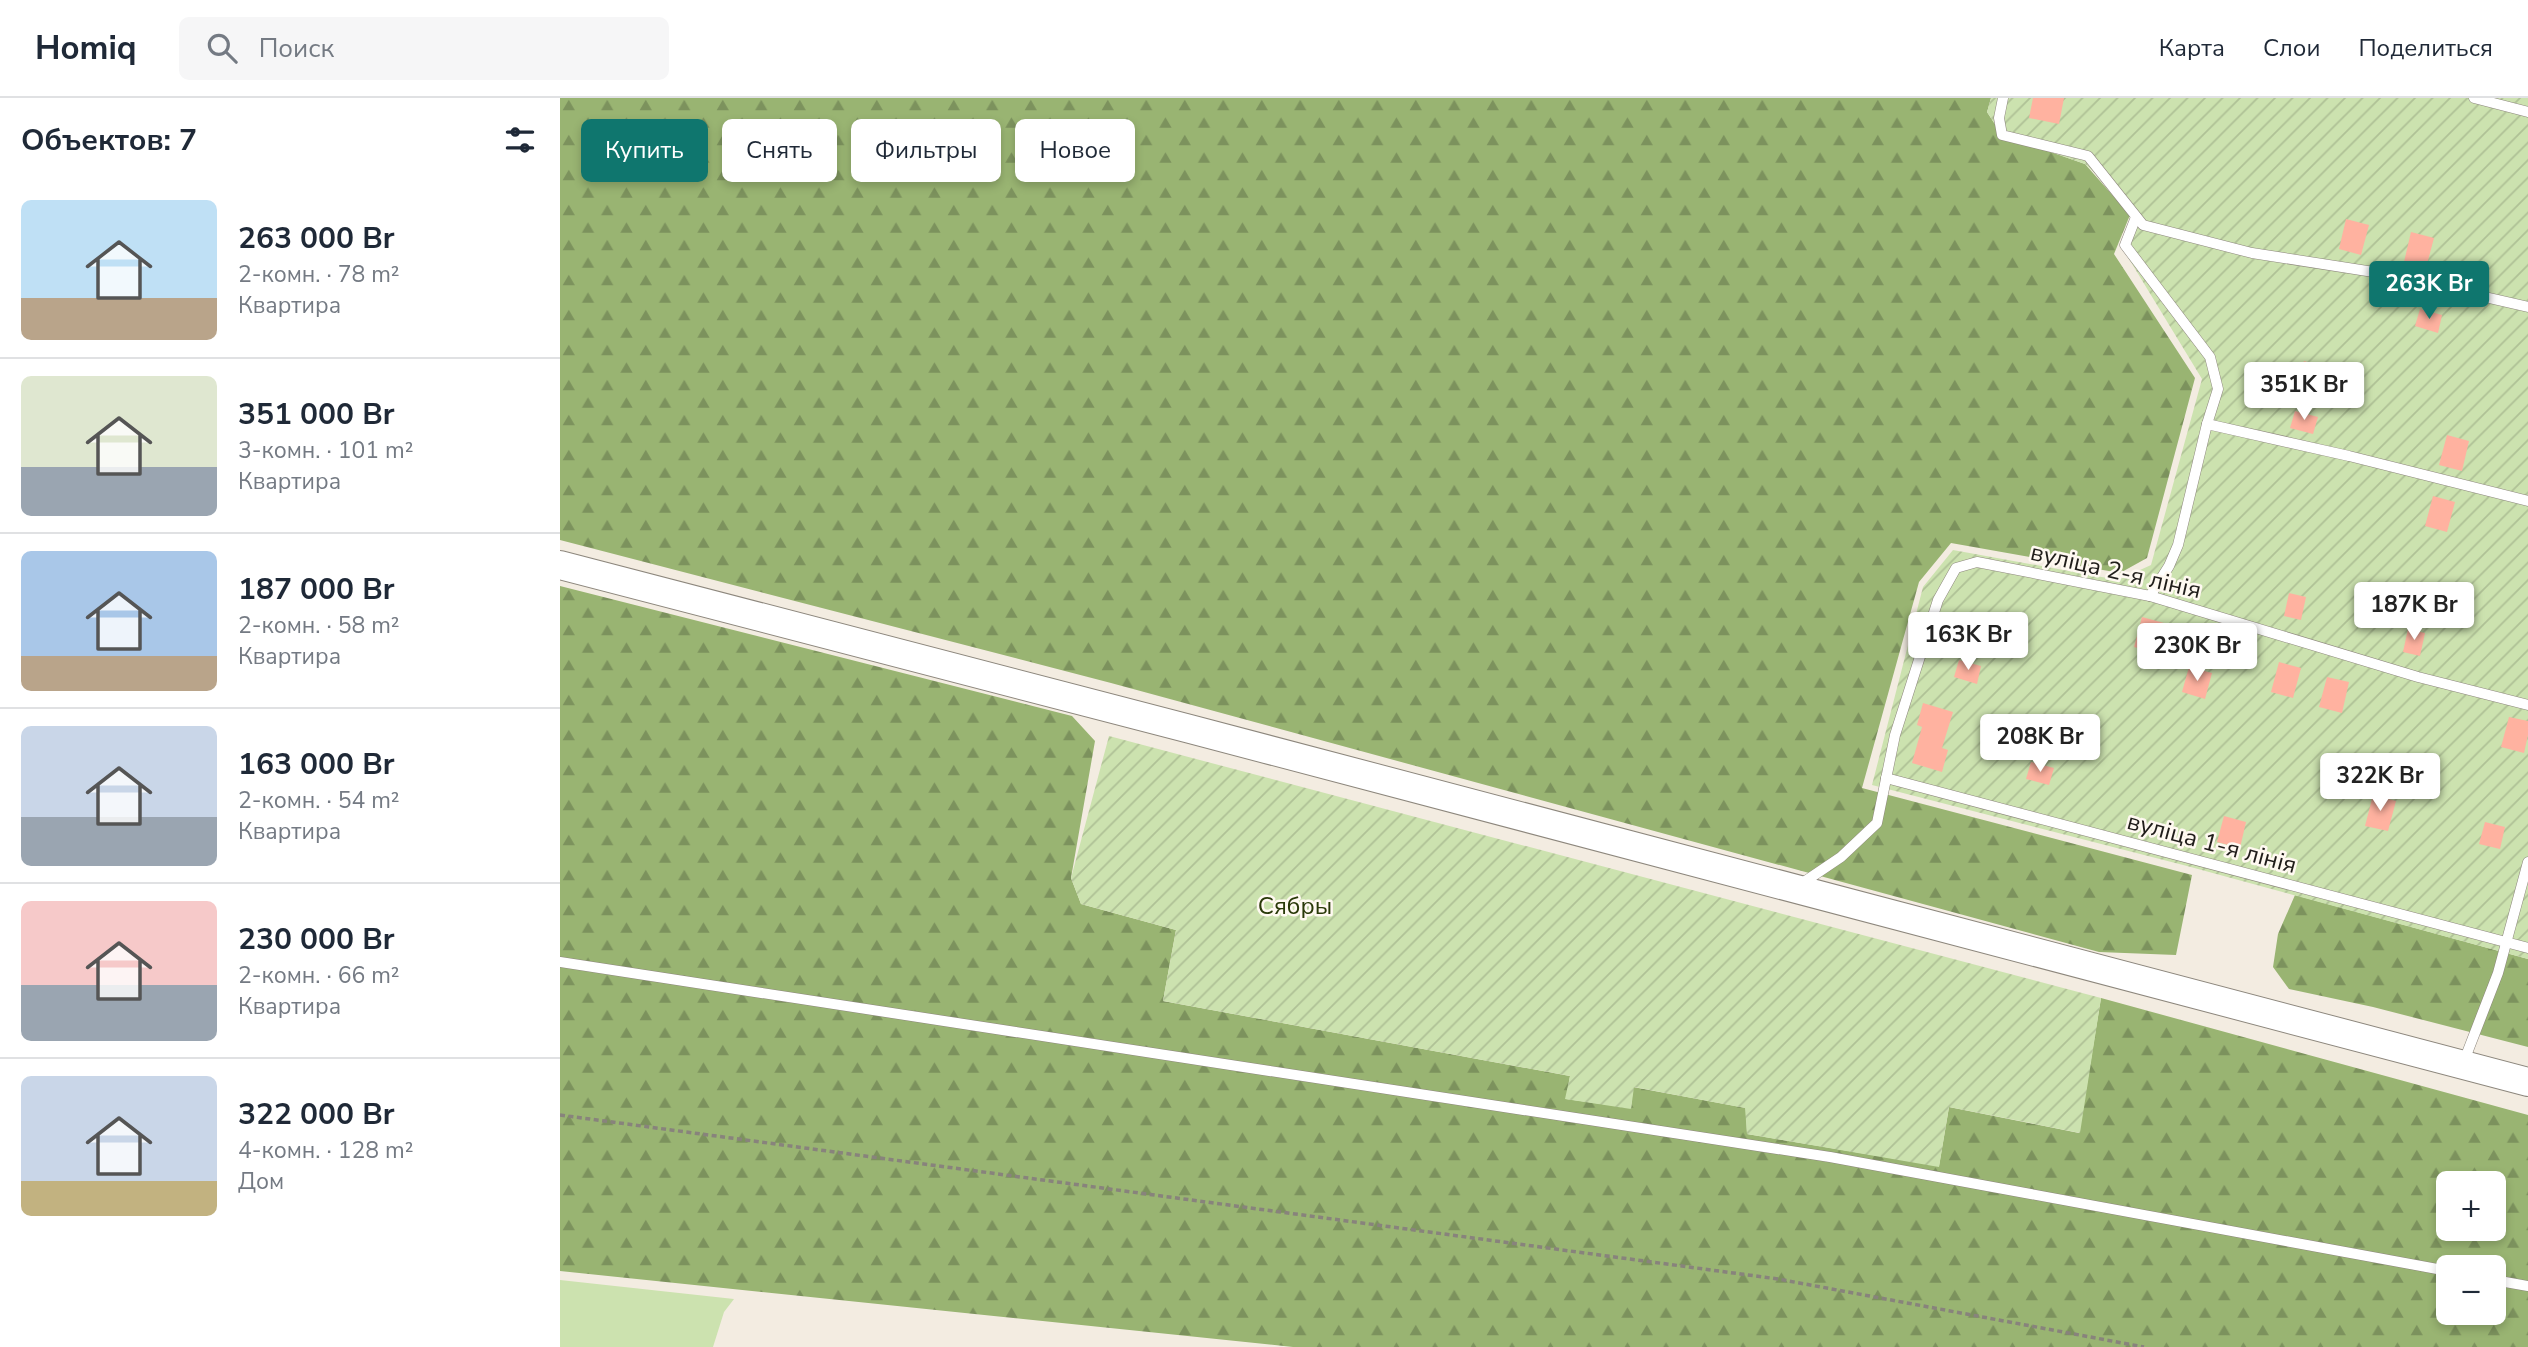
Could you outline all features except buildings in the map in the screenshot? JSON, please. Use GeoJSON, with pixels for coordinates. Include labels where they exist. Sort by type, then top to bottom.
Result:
{"type":"FeatureCollection","features":[{"type":"Feature","properties":{"kind":"main road"},"geometry":{"type":"LineString","coordinates":[[560,565],[2528,1082]]}},
{"type":"Feature","properties":{"kind":"lane"},"geometry":{"type":"LineString","coordinates":[[2003,98],[1999,118],[2002,135],[2088,156],[2143,225],[2252,253],[2380,273],[2528,307]]}},
{"type":"Feature","properties":{"kind":"lane"},"geometry":{"type":"LineString","coordinates":[[2474,98],[2528,112]]}},
{"type":"Feature","properties":{"kind":"lane"},"geometry":{"type":"LineString","coordinates":[[2136,217],[2125,244],[2210,358],[2218,388],[2178,545],[2169,566],[2150,596]]}},
{"type":"Feature","properties":{"kind":"lane"},"geometry":{"type":"LineString","coordinates":[[2207,424],[2528,500]]}},
{"type":"Feature","properties":{"kind":"lane","name":"вуліца 2-я лінія"},"geometry":{"type":"LineString","coordinates":[[1886,778],[1895,734],[1938,600],[1956,568],[1977,562],[2150,596],[2418,677],[2528,705]]}},
{"type":"Feature","properties":{"kind":"lane"},"geometry":{"type":"LineString","coordinates":[[1795,888],[1841,857],[1877,823],[1886,778]]}},
{"type":"Feature","properties":{"kind":"lane","name":"вуліца 1-я лінія"},"geometry":{"type":"LineString","coordinates":[[1886,778],[2528,948]]}},
{"type":"Feature","properties":{"kind":"lane"},"geometry":{"type":"LineString","coordinates":[[2462,1065],[2498,973],[2528,862]]}},
{"type":"Feature","properties":{"kind":"lane"},"geometry":{"type":"LineString","coordinates":[[560,962],[1830,1157],[2436,1269]]}},
{"type":"Feature","properties":{"kind":"lane"},"geometry":{"type":"LineString","coordinates":[[2506,1282],[2528,1286]]}},
{"type":"Feature","properties":{"kind":"path"},"geometry":{"type":"LineString","coordinates":[[560,1115],[1778,1279],[2144,1347]]}},
{"type":"Feature","properties":{"kind":"green space"},"geometry":{"type":"Polygon","coordinates":[[[560,98],[1991,98],[1987,112],[2002,135],[2085,164],[2130,215],[2114,254],[2195,378],[2147,558],[2120,573],[1951,543],[1919,582],[1862,788],[2192,875],[2176,955],[2099,952],[1111,683],[560,540],[560,98]]]}},
{"type":"Feature","properties":{"kind":"green space"},"geometry":{"type":"Polygon","coordinates":[[[1991,98],[2528,98],[2528,959],[2187,866],[1872,785],[1923,587],[1953,550],[2118,580],[2151,565],[2202,379],[2126,254],[2142,216],[2085,164],[2002,135],[1987,112],[1991,98]]]}},
{"type":"Feature","properties":{"kind":"green space"},"geometry":{"type":"Polygon","coordinates":[[[560,586],[1072,716],[1095,741],[1071,878],[1081,904],[1176,930],[1163,1001],[1570,1076],[1566,1099],[1631,1108],[1633,1087],[1746,1108],[1747,1134],[1939,1166],[1949,1107],[2079,1133],[2101,998],[2528,1115],[2528,1347],[1293,1347],[560,1271],[560,586]]]}},
{"type":"Feature","properties":{"kind":"green space","name":"Сябры"},"geometry":{"type":"Polygon","coordinates":[[[1109,736],[2101,998],[2080,1133],[1949,1107],[1939,1167],[1747,1134],[1745,1108],[1634,1087],[1631,1109],[1565,1099],[1570,1076],[1163,1001],[1176,930],[1081,904],[1071,878],[1109,736]]]}},
{"type":"Feature","properties":{"kind":"green space"},"geometry":{"type":"Polygon","coordinates":[[[2295,895],[2528,959],[2528,1047],[2373,1007],[2289,989],[2273,967],[2278,934],[2295,895]]]}},
{"type":"Feature","properties":{"kind":"green space"},"geometry":{"type":"Polygon","coordinates":[[[560,1280],[734,1299],[724,1312],[713,1347],[560,1347],[560,1280]]]}}]}
